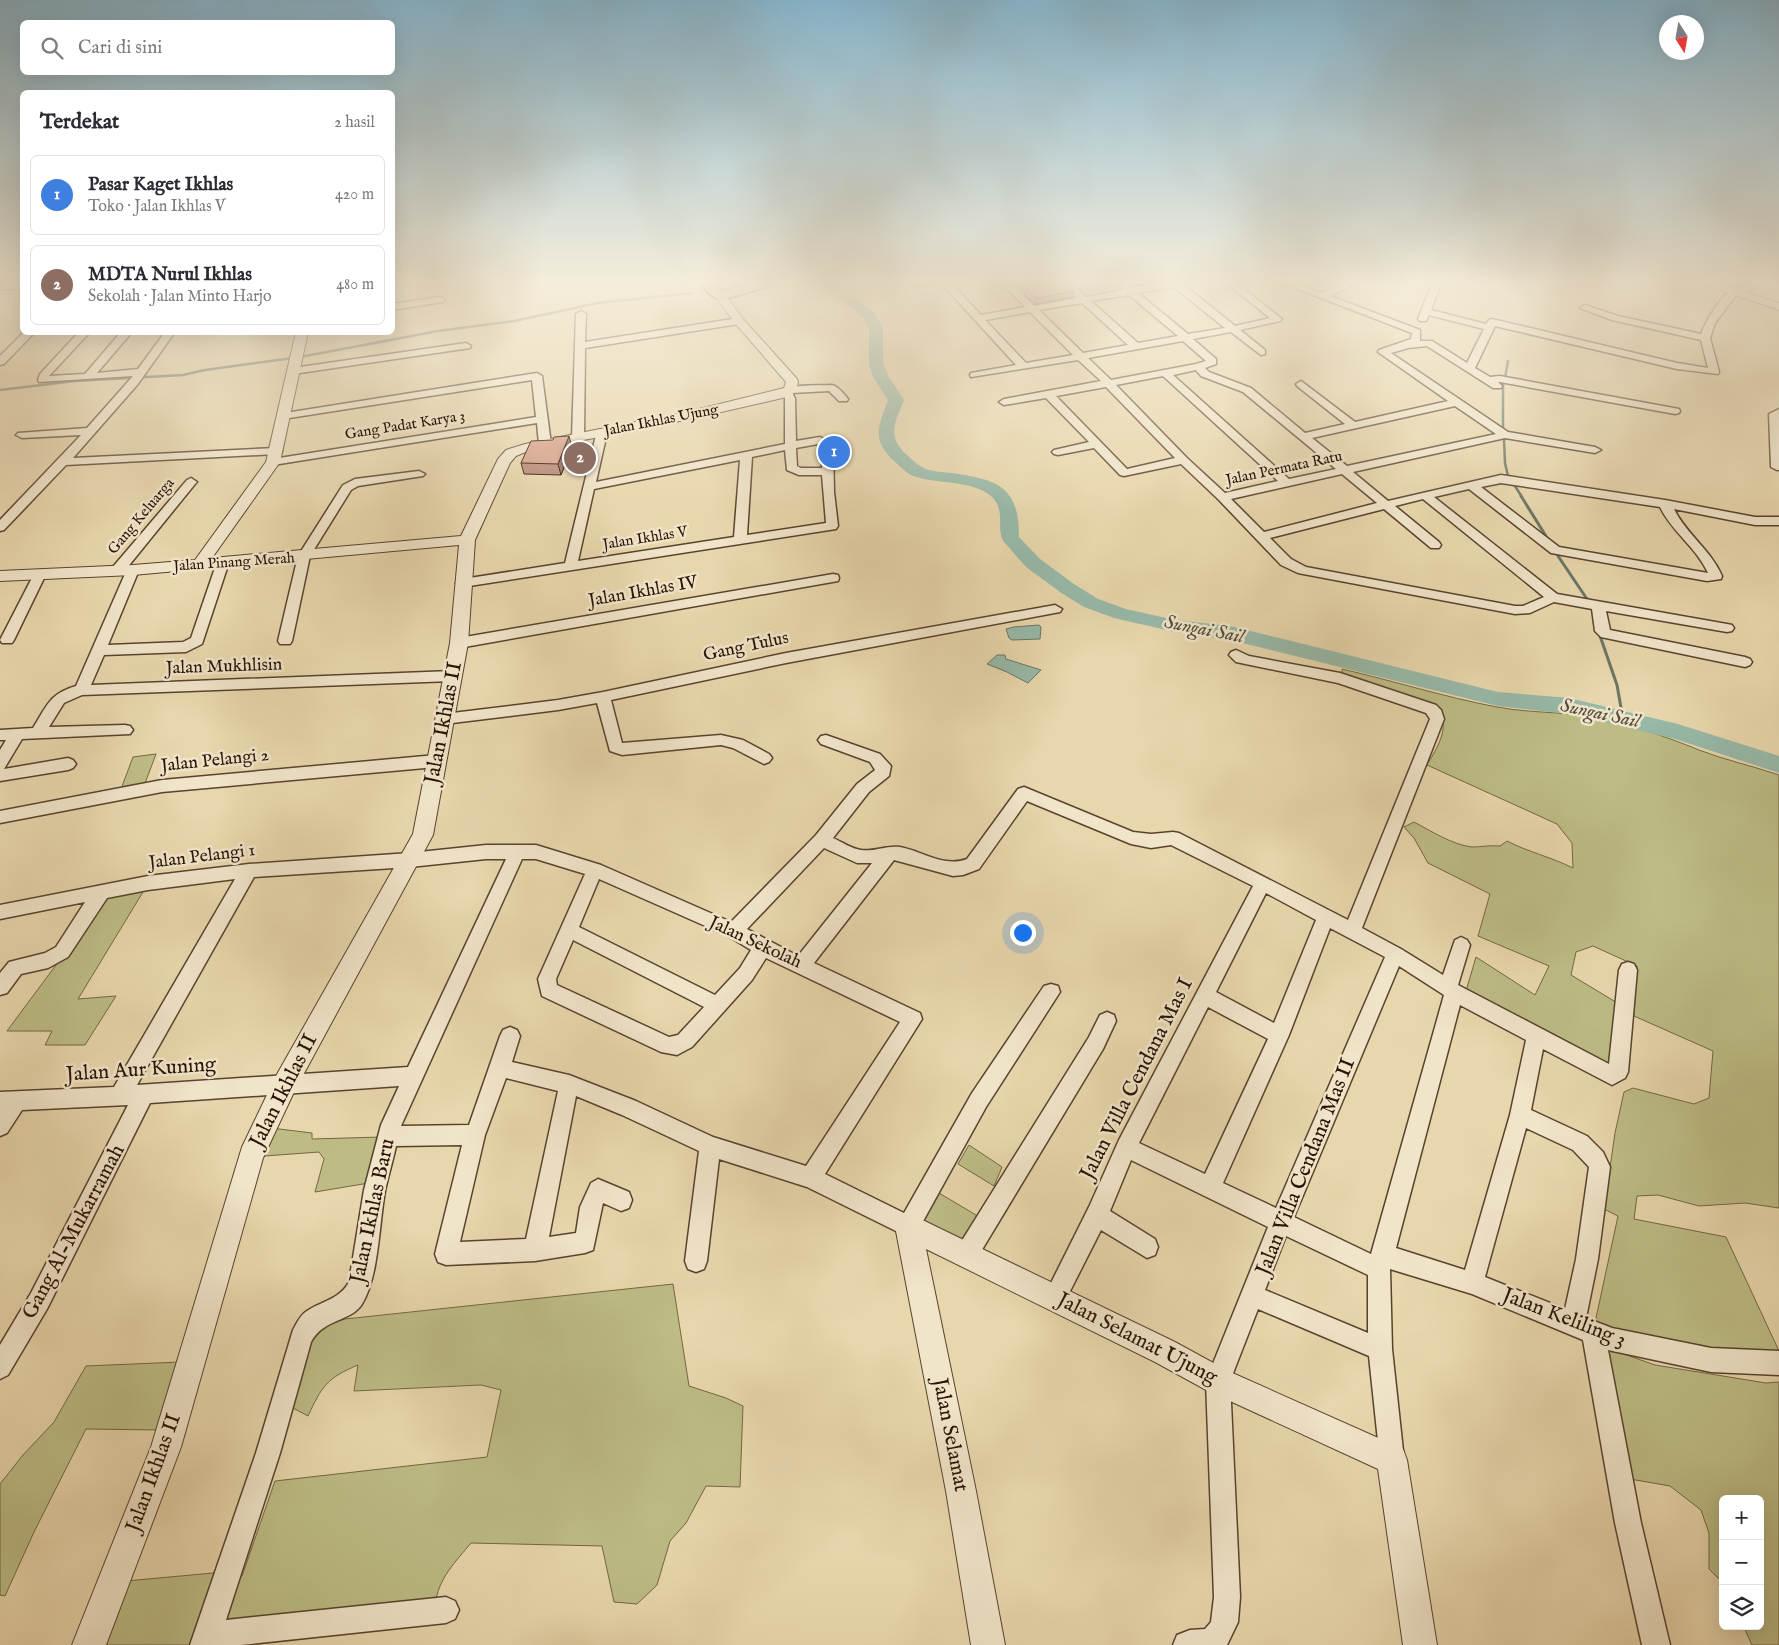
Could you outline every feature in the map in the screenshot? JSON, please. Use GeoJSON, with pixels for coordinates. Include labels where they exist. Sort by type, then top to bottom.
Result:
{"type":"FeatureCollection","features":[{"type":"Feature","properties":{"kind":"street"},"geometry":{"type":"LineString","coordinates":[[61,358],[42,378],[48,380],[88,376],[139,376]]}},
{"type":"Feature","properties":{"kind":"street"},"geometry":{"type":"LineString","coordinates":[[88,376],[104,358]]}},
{"type":"Feature","properties":{"kind":"street"},"geometry":{"type":"LineString","coordinates":[[0,527],[63,462],[139,376],[152,358]]}},
{"type":"Feature","properties":{"kind":"street"},"geometry":{"type":"LineString","coordinates":[[200,564],[274,456],[297,358]]}},
{"type":"Feature","properties":{"kind":"street"},"geometry":{"type":"LineString","coordinates":[[296,362],[341,358]]}},
{"type":"Feature","properties":{"kind":"street"},"geometry":{"type":"LineString","coordinates":[[578,438],[580,358]]}},
{"type":"Feature","properties":{"kind":"street"},"geometry":{"type":"LineString","coordinates":[[588,487],[746,456],[792,446],[820,440],[827,444],[827,471],[799,472],[791,468],[792,446],[788,391],[792,382],[771,358]]}},
{"type":"Feature","properties":{"kind":"street"},"geometry":{"type":"LineString","coordinates":[[1016,358],[1024,367]]}},
{"type":"Feature","properties":{"kind":"street"},"geometry":{"type":"LineString","coordinates":[[976,375],[1076,358]]}},
{"type":"Feature","properties":{"kind":"street","name":"Jalan Permata Ratu"},"geometry":{"type":"LineString","coordinates":[[1081,358],[1183,460],[1223,497],[1505,435]]}},
{"type":"Feature","properties":{"kind":"street"},"geometry":{"type":"LineString","coordinates":[[1004,402],[1198,367],[1212,361],[1208,358]]}},
{"type":"Feature","properties":{"kind":"street"},"geometry":{"type":"LineString","coordinates":[[1390,358],[1459,402],[1505,435],[1595,450]]}},
{"type":"Feature","properties":{"kind":"street"},"geometry":{"type":"LineString","coordinates":[[1453,358],[1492,383],[1500,379],[1675,410]]}},
{"type":"Feature","properties":{"kind":"street"},"geometry":{"type":"LineString","coordinates":[[1470,368],[1475,358]]}},
{"type":"Feature","properties":{"kind":"street"},"geometry":{"type":"LineString","coordinates":[[1642,358],[1714,372],[1710,358]]}},
{"type":"Feature","properties":{"kind":"street"},"geometry":{"type":"LineString","coordinates":[[1198,367],[1205,374],[1247,390],[1435,545]]}},
{"type":"Feature","properties":{"kind":"street"},"geometry":{"type":"LineString","coordinates":[[1166,373],[1287,483]]}},
{"type":"Feature","properties":{"kind":"street"},"geometry":{"type":"LineString","coordinates":[[283,416],[536,376],[545,444]]}},
{"type":"Feature","properties":{"kind":"street"},"geometry":{"type":"LineString","coordinates":[[1302,384],[1354,425]]}},
{"type":"Feature","properties":{"kind":"street"},"geometry":{"type":"LineString","coordinates":[[788,391],[832,388],[843,398]]}},
{"type":"Feature","properties":{"kind":"street","name":"Jalan Ikhlas Ujung"},"geometry":{"type":"LineString","coordinates":[[467,540],[505,458],[517,451],[696,414],[788,391]]}},
{"type":"Feature","properties":{"kind":"street"},"geometry":{"type":"LineString","coordinates":[[1049,394],[1124,473],[1183,460]]}},
{"type":"Feature","properties":{"kind":"street"},"geometry":{"type":"LineString","coordinates":[[1304,436],[1459,402]]}},
{"type":"Feature","properties":{"kind":"street"},"geometry":{"type":"LineString","coordinates":[[1777,467],[1774,414],[1779,412]]}},
{"type":"Feature","properties":{"kind":"street","name":"Gang Padat Karya 3"},"geometry":{"type":"LineString","coordinates":[[63,462],[274,456],[542,419]]}},
{"type":"Feature","properties":{"kind":"street"},"geometry":{"type":"LineString","coordinates":[[22,435],[89,431]]}},
{"type":"Feature","properties":{"kind":"street"},"geometry":{"type":"LineString","coordinates":[[571,566],[601,433]]}},
{"type":"Feature","properties":{"kind":"street"},"geometry":{"type":"LineString","coordinates":[[1058,452],[1096,444]]}},
{"type":"Feature","properties":{"kind":"street"},"geometry":{"type":"LineString","coordinates":[[740,540],[746,456]]}},
{"type":"Feature","properties":{"kind":"street","name":"Jalan Ikhlas V"},"geometry":{"type":"LineString","coordinates":[[463,583],[832,526],[827,471]]}},
{"type":"Feature","properties":{"kind":"street"},"geometry":{"type":"LineString","coordinates":[[285,641],[304,556],[350,485],[419,474]]}},
{"type":"Feature","properties":{"kind":"street"},"geometry":{"type":"LineString","coordinates":[[1262,536],[1491,480],[1511,479],[1755,521],[1779,521]]}},
{"type":"Feature","properties":{"kind":"street","name":"Gang Keluarga"},"geometry":{"type":"LineString","coordinates":[[117,571],[191,482]]}},
{"type":"Feature","properties":{"kind":"street"},"geometry":{"type":"LineString","coordinates":[[1471,486],[1555,550],[1687,573],[1716,576],[1702,555],[1680,530],[1665,504]]}},
{"type":"Feature","properties":{"kind":"street"},"geometry":{"type":"LineString","coordinates":[[1426,495],[1553,598],[1727,628]]}},
{"type":"Feature","properties":{"kind":"street"},"geometry":{"type":"LineString","coordinates":[[1223,497],[1286,562],[1303,570],[1515,610],[1525,610],[1553,598]]}},
{"type":"Feature","properties":{"kind":"street","name":"Jalan Pinang Merah"},"geometry":{"type":"LineString","coordinates":[[0,576],[133,570],[467,540]]}},
{"type":"Feature","properties":{"kind":"street","name":"Jalan Ikhlas II"},"geometry":{"type":"LineString","coordinates":[[89,1645],[166,1447],[251,1156],[285,1084],[423,835],[459,642],[467,540]]}},
{"type":"Feature","properties":{"kind":"street"},"geometry":{"type":"LineString","coordinates":[[100,650],[186,647],[197,641],[223,562]]}},
{"type":"Feature","properties":{"kind":"street"},"geometry":{"type":"LineString","coordinates":[[82,690],[133,570]]}},
{"type":"Feature","properties":{"kind":"street"},"geometry":{"type":"LineString","coordinates":[[7,640],[40,574]]}},
{"type":"Feature","properties":{"kind":"street","name":"Jalan Ikhlas IV"},"geometry":{"type":"LineString","coordinates":[[459,642],[833,578]]}},
{"type":"Feature","properties":{"kind":"street"},"geometry":{"type":"LineString","coordinates":[[1598,606],[1602,631],[1606,634],[1745,662]]}},
{"type":"Feature","properties":{"kind":"street","name":"Gang Tulus"},"geometry":{"type":"LineString","coordinates":[[444,719],[558,705],[603,697],[786,658],[1055,609]]}},
{"type":"Feature","properties":{"kind":"street"},"geometry":{"type":"LineString","coordinates":[[1236,655],[1241,660],[1340,678],[1432,709],[1436,714],[1437,720],[1352,931]]}},
{"type":"Feature","properties":{"kind":"street","name":"Jalan Mukhlisin"},"geometry":{"type":"LineString","coordinates":[[38,733],[59,699],[67,694],[82,690],[452,676]]}},
{"type":"Feature","properties":{"kind":"street"},"geometry":{"type":"LineString","coordinates":[[603,697],[615,747],[622,749],[721,740],[741,744],[764,758]]}},
{"type":"Feature","properties":{"kind":"street"},"geometry":{"type":"LineString","coordinates":[[0,735],[125,730]]}},
{"type":"Feature","properties":{"kind":"street"},"geometry":{"type":"LineString","coordinates":[[0,764],[17,734]]}},
{"type":"Feature","properties":{"kind":"street"},"geometry":{"type":"LineString","coordinates":[[734,932],[822,840],[863,788],[883,772],[883,766],[875,758],[826,740]]}},
{"type":"Feature","properties":{"kind":"street","name":"Jalan Pelangi 2"},"geometry":{"type":"LineString","coordinates":[[0,817],[162,786],[436,761]]}},
{"type":"Feature","properties":{"kind":"street"},"geometry":{"type":"LineString","coordinates":[[0,776],[68,764]]}},
{"type":"Feature","properties":{"kind":"street"},"geometry":{"type":"LineString","coordinates":[[822,840],[865,858],[890,853],[901,854],[949,870],[966,868],[973,864],[1024,793],[1131,838],[1150,841],[1173,838],[1263,883],[1395,954],[1451,990],[1612,1076],[1617,1074],[1628,970]]}},
{"type":"Feature","properties":{"kind":"street","name":"Jalan Sekolah"},"geometry":{"type":"LineString","coordinates":[[410,860],[486,852],[536,852],[595,870],[734,932],[763,948],[913,1019],[810,1178]]}},
{"type":"Feature","properties":{"kind":"street","name":"Jalan Ikhlas Baru"},"geometry":{"type":"LineString","coordinates":[[206,1640],[268,1453],[301,1338],[308,1325],[314,1319],[332,1312],[353,1298],[360,1285],[375,1190],[392,1125],[517,852]]}},
{"type":"Feature","properties":{"kind":"street"},"geometry":{"type":"LineString","coordinates":[[802,965],[890,853]]}},
{"type":"Feature","properties":{"kind":"street","name":"Jalan Pelangi 1"},"geometry":{"type":"LineString","coordinates":[[0,912],[102,891],[249,871],[410,860]]}},
{"type":"Feature","properties":{"kind":"street"},"geometry":{"type":"LineString","coordinates":[[595,870],[547,979],[549,990],[668,1046],[677,1046],[685,1041],[746,974],[763,948]]}},
{"type":"Feature","properties":{"kind":"street"},"geometry":{"type":"LineString","coordinates":[[120,1096],[249,871]]}},
{"type":"Feature","properties":{"kind":"street","name":"Jalan Villa Cendana Mas I"},"geometry":{"type":"LineString","coordinates":[[1055,1297],[1097,1215],[1126,1148],[1263,883]]}},
{"type":"Feature","properties":{"kind":"street"},"geometry":{"type":"LineString","coordinates":[[0,986],[15,968],[48,960],[62,952],[102,891]]}},
{"type":"Feature","properties":{"kind":"street"},"geometry":{"type":"LineString","coordinates":[[1210,1188],[1279,1035],[1326,917]]}},
{"type":"Feature","properties":{"kind":"street"},"geometry":{"type":"LineString","coordinates":[[569,930],[718,1005]]}},
{"type":"Feature","properties":{"kind":"street"},"geometry":{"type":"LineString","coordinates":[[1420,1645],[1392,1460],[1380,1349],[1380,1262],[1461,945]]}},
{"type":"Feature","properties":{"kind":"street","name":"Jalan Villa Cendana Mas II"},"geometry":{"type":"LineString","coordinates":[[1218,1381],[1281,1221],[1395,954]]}},
{"type":"Feature","properties":{"kind":"street"},"geometry":{"type":"LineString","coordinates":[[908,1226],[979,1100],[1051,992]]}},
{"type":"Feature","properties":{"kind":"street"},"geometry":{"type":"LineString","coordinates":[[1206,996],[1279,1035]]}},
{"type":"Feature","properties":{"kind":"street"},"geometry":{"type":"LineString","coordinates":[[966,1255],[1091,1052],[1107,1022]]}},
{"type":"Feature","properties":{"kind":"street"},"geometry":{"type":"LineString","coordinates":[[510,1036],[475,1135],[446,1254],[535,1250],[585,1242],[591,1207],[598,1190],[621,1200]]}},
{"type":"Feature","properties":{"kind":"street"},"geometry":{"type":"LineString","coordinates":[[1472,1283],[1520,1115],[1536,1036]]}},
{"type":"Feature","properties":{"kind":"street","name":"Jalan Selamat Ujung"},"geometry":{"type":"LineString","coordinates":[[500,1068],[569,1084],[629,1108],[710,1146],[810,1178],[1055,1297],[1218,1381],[1392,1460]]}},
{"type":"Feature","properties":{"kind":"street","name":"Jalan Aur Kuning"},"geometry":{"type":"LineString","coordinates":[[9,1102],[414,1076]]}},
{"type":"Feature","properties":{"kind":"street"},"geometry":{"type":"LineString","coordinates":[[535,1250],[569,1084]]}},
{"type":"Feature","properties":{"kind":"street","name":"Gang Al-Mukarramah"},"geometry":{"type":"LineString","coordinates":[[0,1367],[39,1300],[144,1094]]}},
{"type":"Feature","properties":{"kind":"street"},"geometry":{"type":"LineString","coordinates":[[0,1126],[9,1102]]}},
{"type":"Feature","properties":{"kind":"street"},"geometry":{"type":"LineString","coordinates":[[1520,1115],[1580,1143],[1600,1166],[1586,1259],[1583,1327],[1656,1645]]}},
{"type":"Feature","properties":{"kind":"street"},"geometry":{"type":"LineString","coordinates":[[389,1136],[475,1135]]}},
{"type":"Feature","properties":{"kind":"street"},"geometry":{"type":"LineString","coordinates":[[696,1261],[710,1146]]}},
{"type":"Feature","properties":{"kind":"street","name":"Jalan Keliling 3"},"geometry":{"type":"LineString","coordinates":[[1126,1148],[1281,1221],[1380,1262],[1472,1283],[1612,1340],[1711,1360],[1779,1363]]}},
{"type":"Feature","properties":{"kind":"street"},"geometry":{"type":"LineString","coordinates":[[1097,1215],[1148,1247]]}},
{"type":"Feature","properties":{"kind":"street","name":"Jalan Selamat"},"geometry":{"type":"LineString","coordinates":[[908,1226],[961,1491],[988,1645]]}},
{"type":"Feature","properties":{"kind":"street"},"geometry":{"type":"LineString","coordinates":[[1253,1296],[1380,1349]]}},
{"type":"Feature","properties":{"kind":"street"},"geometry":{"type":"LineString","coordinates":[[1187,1645],[1210,1642],[1219,1634],[1226,1619],[1227,1597],[1218,1381]]}},
{"type":"Feature","properties":{"kind":"street"},"geometry":{"type":"LineString","coordinates":[[206,1640],[446,1610]]}},
{"type":"Feature","properties":{"kind":"shaded area"},"geometry":{"type":"Polygon","coordinates":[[[1039,625],[1041,627],[1040,639],[1012,640],[1009,638],[1006,629],[1014,627],[1039,625]]]}},
{"type":"Feature","properties":{"kind":"shaded area"},"geometry":{"type":"Polygon","coordinates":[[[997,655],[1005,655],[1006,659],[1041,670],[1028,683],[987,664],[997,655]]]}},
{"type":"Feature","properties":{"kind":"shaded area"},"geometry":{"type":"Polygon","coordinates":[[[1342,669],[1458,699],[1497,707],[1581,715],[1609,720],[1779,775],[1779,1208],[1745,1203],[1699,1206],[1658,1195],[1637,1196],[1634,1219],[1726,1237],[1779,1351],[1779,1363],[1593,1332],[1618,1216],[1604,1209],[1615,1133],[1624,1092],[1633,1088],[1694,1104],[1709,1098],[1713,1051],[1634,1016],[1637,966],[1593,946],[1576,952],[1571,975],[1619,1004],[1610,1070],[1466,991],[1476,957],[1535,995],[1549,966],[1478,936],[1490,894],[1428,863],[1414,838],[1404,827],[1414,822],[1450,841],[1472,847],[1500,846],[1507,841],[1573,868],[1572,843],[1557,824],[1427,765],[1442,736],[1442,717],[1342,677],[1342,669]]]}},
{"type":"Feature","properties":{"kind":"shaded area"},"geometry":{"type":"Polygon","coordinates":[[[156,754],[144,786],[121,789],[133,757],[156,754]]]}},
{"type":"Feature","properties":{"kind":"shaded area"},"geometry":{"type":"Polygon","coordinates":[[[146,887],[78,999],[116,996],[85,1045],[45,1045],[52,1031],[7,1031],[76,938],[104,895],[146,887]]]}},
{"type":"Feature","properties":{"kind":"shaded area"},"geometry":{"type":"Polygon","coordinates":[[[271,1128],[312,1133],[312,1139],[381,1137],[369,1183],[315,1192],[324,1159],[319,1152],[265,1156],[264,1149],[271,1128]]]}},
{"type":"Feature","properties":{"kind":"shaded area"},"geometry":{"type":"Polygon","coordinates":[[[969,1145],[1002,1167],[994,1186],[958,1164],[969,1145]]]}},
{"type":"Feature","properties":{"kind":"shaded area"},"geometry":{"type":"Polygon","coordinates":[[[934,1190],[981,1218],[966,1245],[918,1219],[934,1190]]]}},
{"type":"Feature","properties":{"kind":"shaded area"},"geometry":{"type":"Polygon","coordinates":[[[673,1284],[689,1386],[726,1398],[743,1406],[740,1487],[706,1486],[686,1523],[670,1541],[657,1585],[637,1604],[614,1602],[602,1546],[471,1543],[444,1578],[436,1603],[226,1621],[230,1590],[234,1579],[242,1576],[275,1481],[487,1457],[501,1390],[481,1385],[354,1391],[358,1365],[339,1374],[327,1384],[317,1397],[308,1416],[293,1408],[293,1391],[309,1343],[326,1326],[345,1319],[673,1284]]]}},
{"type":"Feature","properties":{"kind":"shaded area"},"geometry":{"type":"Polygon","coordinates":[[[1604,1350],[1621,1353],[1655,1365],[1766,1383],[1779,1382],[1779,1645],[1752,1645],[1746,1630],[1764,1630],[1764,1495],[1719,1495],[1719,1578],[1709,1569],[1709,1533],[1701,1510],[1670,1486],[1630,1479],[1604,1350]]]}},
{"type":"Feature","properties":{"kind":"shaded area"},"geometry":{"type":"Polygon","coordinates":[[[180,1362],[159,1430],[86,1429],[34,1532],[5,1596],[0,1595],[0,1484],[23,1455],[54,1422],[86,1366],[180,1362]]]}},
{"type":"Feature","properties":{"kind":"shaded area"},"geometry":{"type":"Polygon","coordinates":[[[224,1572],[199,1645],[101,1645],[126,1581],[224,1572]]]}},
{"type":"Feature","properties":{"kind":"building"},"geometry":{"type":"Polygon","coordinates":[[[569,436],[558,464],[521,463],[531,441],[553,440],[554,437],[569,436]]]}},
{"type":"Feature","properties":{"kind":"waterway"},"geometry":{"type":"LineString","coordinates":[[0,390],[75,381],[183,375],[205,370],[293,358]]}},
{"type":"Feature","properties":{"kind":"waterway","name":"Sungai Sail"},"geometry":{"type":"LineString","coordinates":[[876,358],[876,364],[881,377],[896,400],[886,433],[891,449],[914,470],[936,476],[969,481],[996,491],[1005,501],[1010,516],[1010,538],[1033,563],[1091,603],[1121,614],[1175,626],[1230,633],[1498,699],[1569,706],[1678,732],[1779,765]]}},
{"type":"Feature","properties":{"kind":"waterway"},"geometry":{"type":"LineString","coordinates":[[1505,378],[1508,361]]}},
{"type":"Feature","properties":{"kind":"waterway"},"geometry":{"type":"LineString","coordinates":[[1503,383],[1503,430]]}},
{"type":"Feature","properties":{"kind":"waterway"},"geometry":{"type":"LineString","coordinates":[[1504,439],[1505,463],[1508,476]]}},
{"type":"Feature","properties":{"kind":"waterway"},"geometry":{"type":"LineString","coordinates":[[1513,483],[1522,497]]}},
{"type":"Feature","properties":{"kind":"waterway"},"geometry":{"type":"LineString","coordinates":[[1521,496],[1549,541]]}},
{"type":"Feature","properties":{"kind":"waterway"},"geometry":{"type":"LineString","coordinates":[[1558,556],[1589,602]]}},
{"type":"Feature","properties":{"kind":"waterway"},"geometry":{"type":"LineString","coordinates":[[1598,630],[1617,685],[1623,719]]}},
{"type":"Feature","properties":{"kind":"place","name":"Pasar Kaget Ikhlas"},"geometry":{"type":"Point","coordinates":[834,452]}},
{"type":"Feature","properties":{"kind":"place","name":"MDTA Nurul Ikhlas"},"geometry":{"type":"Point","coordinates":[580,458]}}]}
